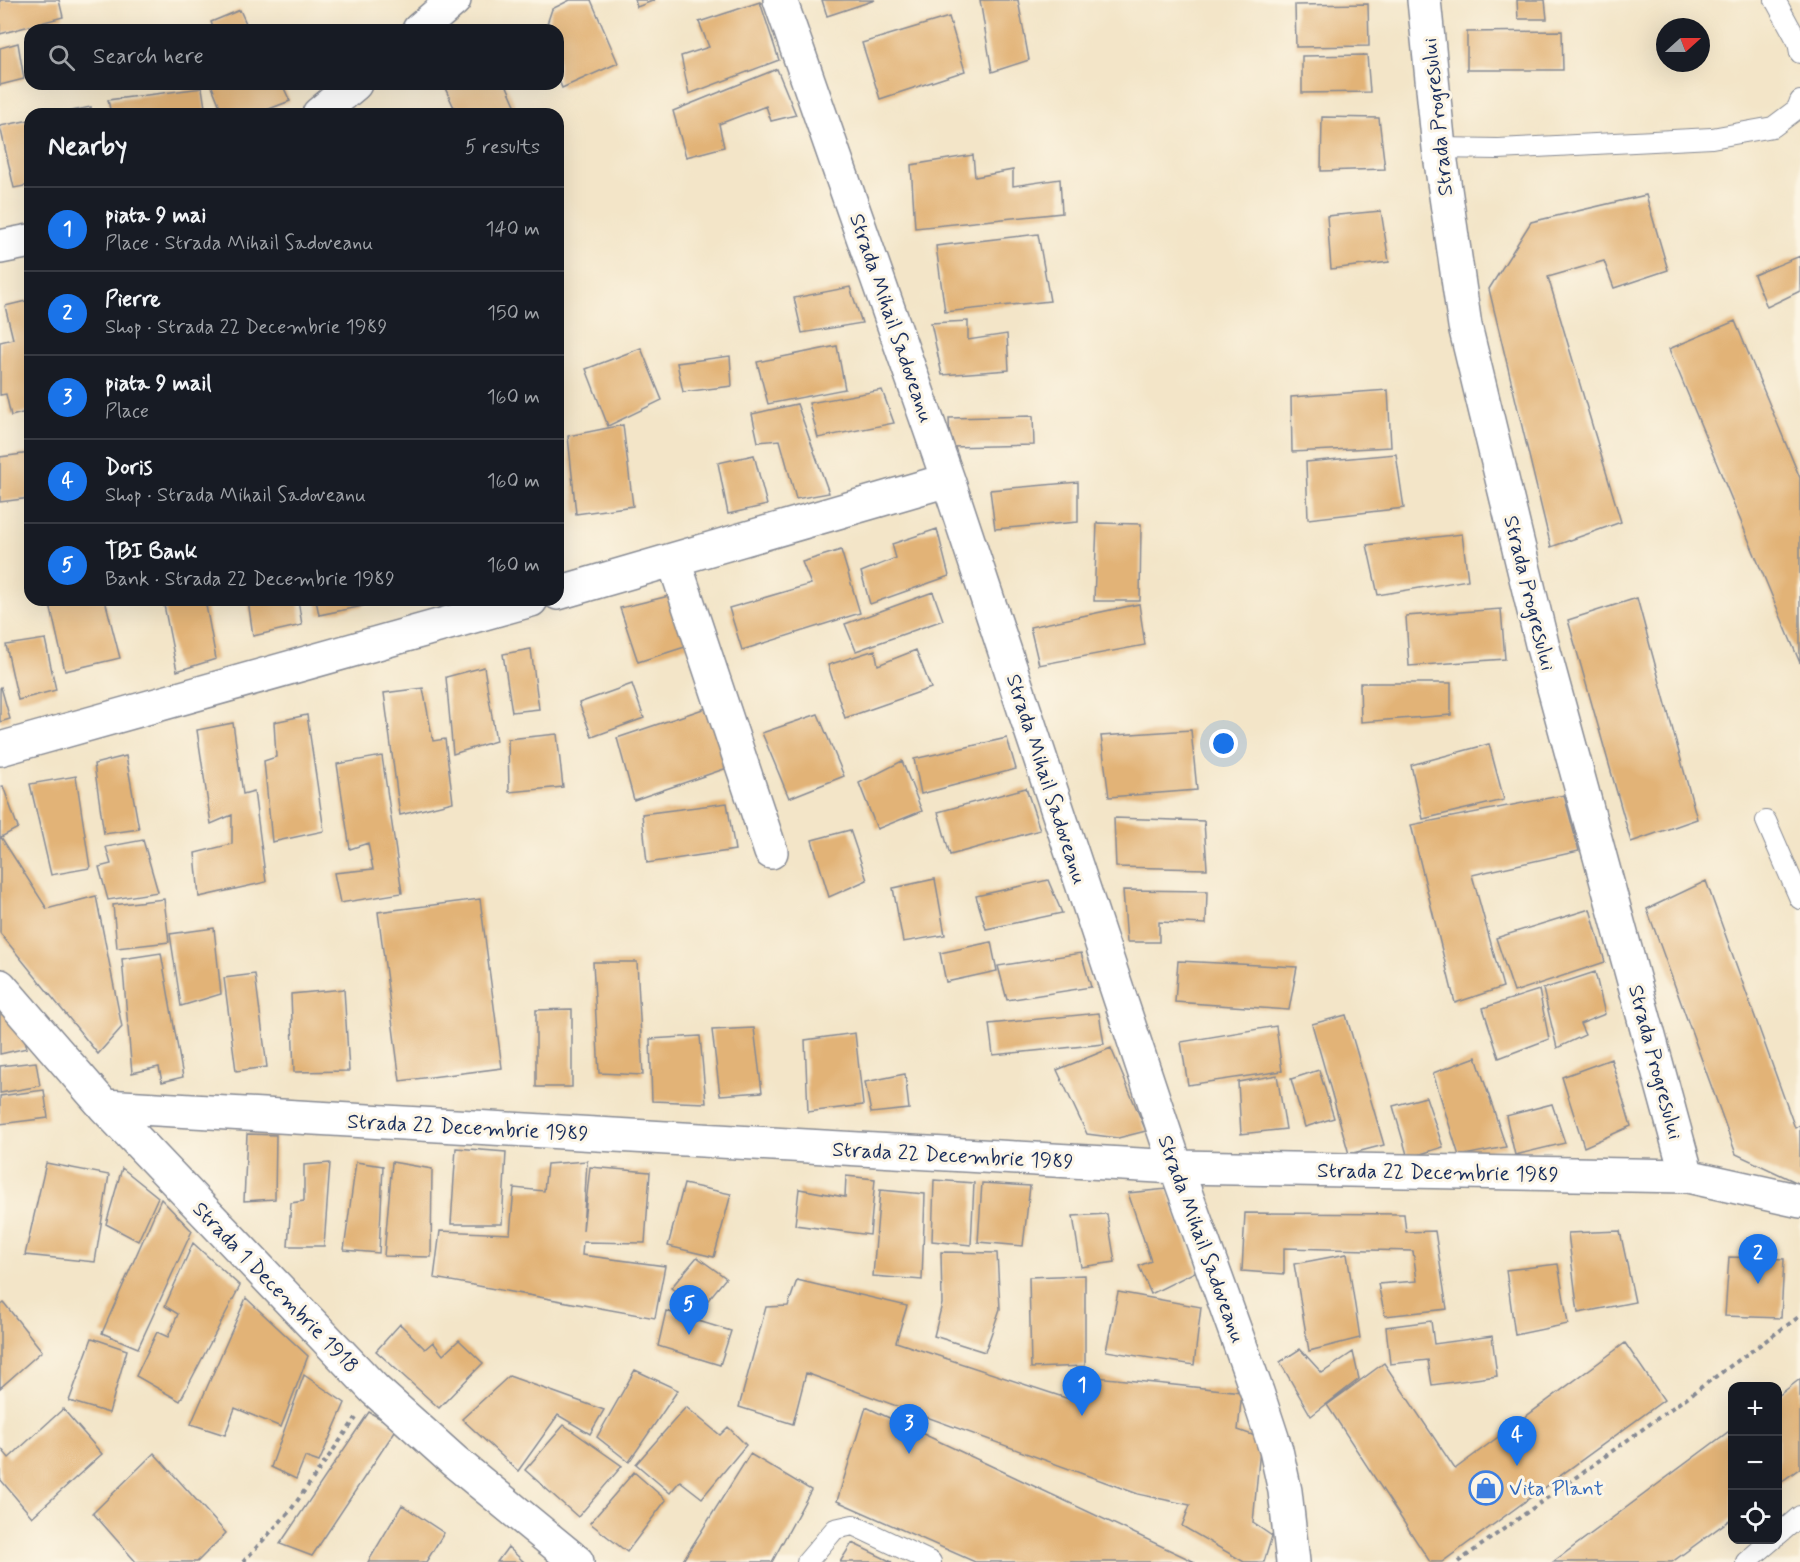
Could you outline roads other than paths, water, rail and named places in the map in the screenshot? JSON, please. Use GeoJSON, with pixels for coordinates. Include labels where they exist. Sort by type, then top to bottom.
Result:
{"type":"FeatureCollection","features":[{"type":"Feature","properties":{"kind":"street"},"geometry":{"type":"LineString","coordinates":[[426,24],[454,0]]}},
{"type":"Feature","properties":{"kind":"street","name":"Strada Mihail Sadoveanu"},"geometry":{"type":"LineString","coordinates":[[780,0],[948,480],[1176,1167],[1276,1450],[1285,1491],[1293,1562]]}},
{"type":"Feature","properties":{"kind":"street","name":"Strada Progresului"},"geometry":{"type":"LineString","coordinates":[[1424,0],[1452,249],[1470,349],[1542,644],[1687,1176]]}},
{"type":"Feature","properties":{"kind":"street"},"geometry":{"type":"LineString","coordinates":[[326,108],[348,90]]}},
{"type":"Feature","properties":{"kind":"street"},"geometry":{"type":"LineString","coordinates":[[0,247],[24,242]]}},
{"type":"Feature","properties":{"kind":"street"},"geometry":{"type":"LineString","coordinates":[[564,591],[948,480]]}},
{"type":"Feature","properties":{"kind":"street"},"geometry":{"type":"LineString","coordinates":[[674,561],[771,852]]}},
{"type":"Feature","properties":{"kind":"street"},"geometry":{"type":"LineString","coordinates":[[0,749],[510,606]]}},
{"type":"Feature","properties":{"kind":"street","name":"Strada 1 Decembrie 1918"},"geometry":{"type":"LineString","coordinates":[[0,986],[104,1106],[375,1390],[454,1461],[577,1562]]}},
{"type":"Feature","properties":{"kind":"street","name":"Strada 22 Decembrie 1989"},"geometry":{"type":"LineString","coordinates":[[104,1106],[1176,1167],[1687,1176],[1800,1201]]}},
{"type":"Feature","properties":{"kind":"lane"},"geometry":{"type":"LineString","coordinates":[[1775,0],[1798,42],[1800,52]]}},
{"type":"Feature","properties":{"kind":"lane"},"geometry":{"type":"LineString","coordinates":[[1439,148],[1498,149],[1712,138],[1773,127],[1799,106]]}},
{"type":"Feature","properties":{"kind":"lane"},"geometry":{"type":"LineString","coordinates":[[1767,821],[1800,899]]}},
{"type":"Feature","properties":{"kind":"lane"},"geometry":{"type":"LineString","coordinates":[[1782,1532],[1800,1516]]}},
{"type":"Feature","properties":{"kind":"lane"},"geometry":{"type":"LineString","coordinates":[[807,1562],[835,1529],[853,1525],[931,1562]]}},
{"type":"Feature","properties":{"kind":"lane"},"geometry":{"type":"LineString","coordinates":[[1746,1562],[1766,1544]]}},
{"type":"Feature","properties":{"kind":"place","name":"Pierre"},"geometry":{"type":"Point","coordinates":[1758,1284]}},
{"type":"Feature","properties":{"kind":"place","name":"TBI Bank"},"geometry":{"type":"Point","coordinates":[689,1335]}},
{"type":"Feature","properties":{"kind":"place","name":"piata 9 mai"},"geometry":{"type":"Point","coordinates":[1082,1416]}},
{"type":"Feature","properties":{"kind":"place","name":"piata 9 mail"},"geometry":{"type":"Point","coordinates":[909,1454]}},
{"type":"Feature","properties":{"kind":"place","name":"Doris"},"geometry":{"type":"Point","coordinates":[1517,1466]}},
{"type":"Feature","properties":{"kind":"place","name":"Vita Plant"},"geometry":{"type":"Point","coordinates":[1486,1488]}}]}
